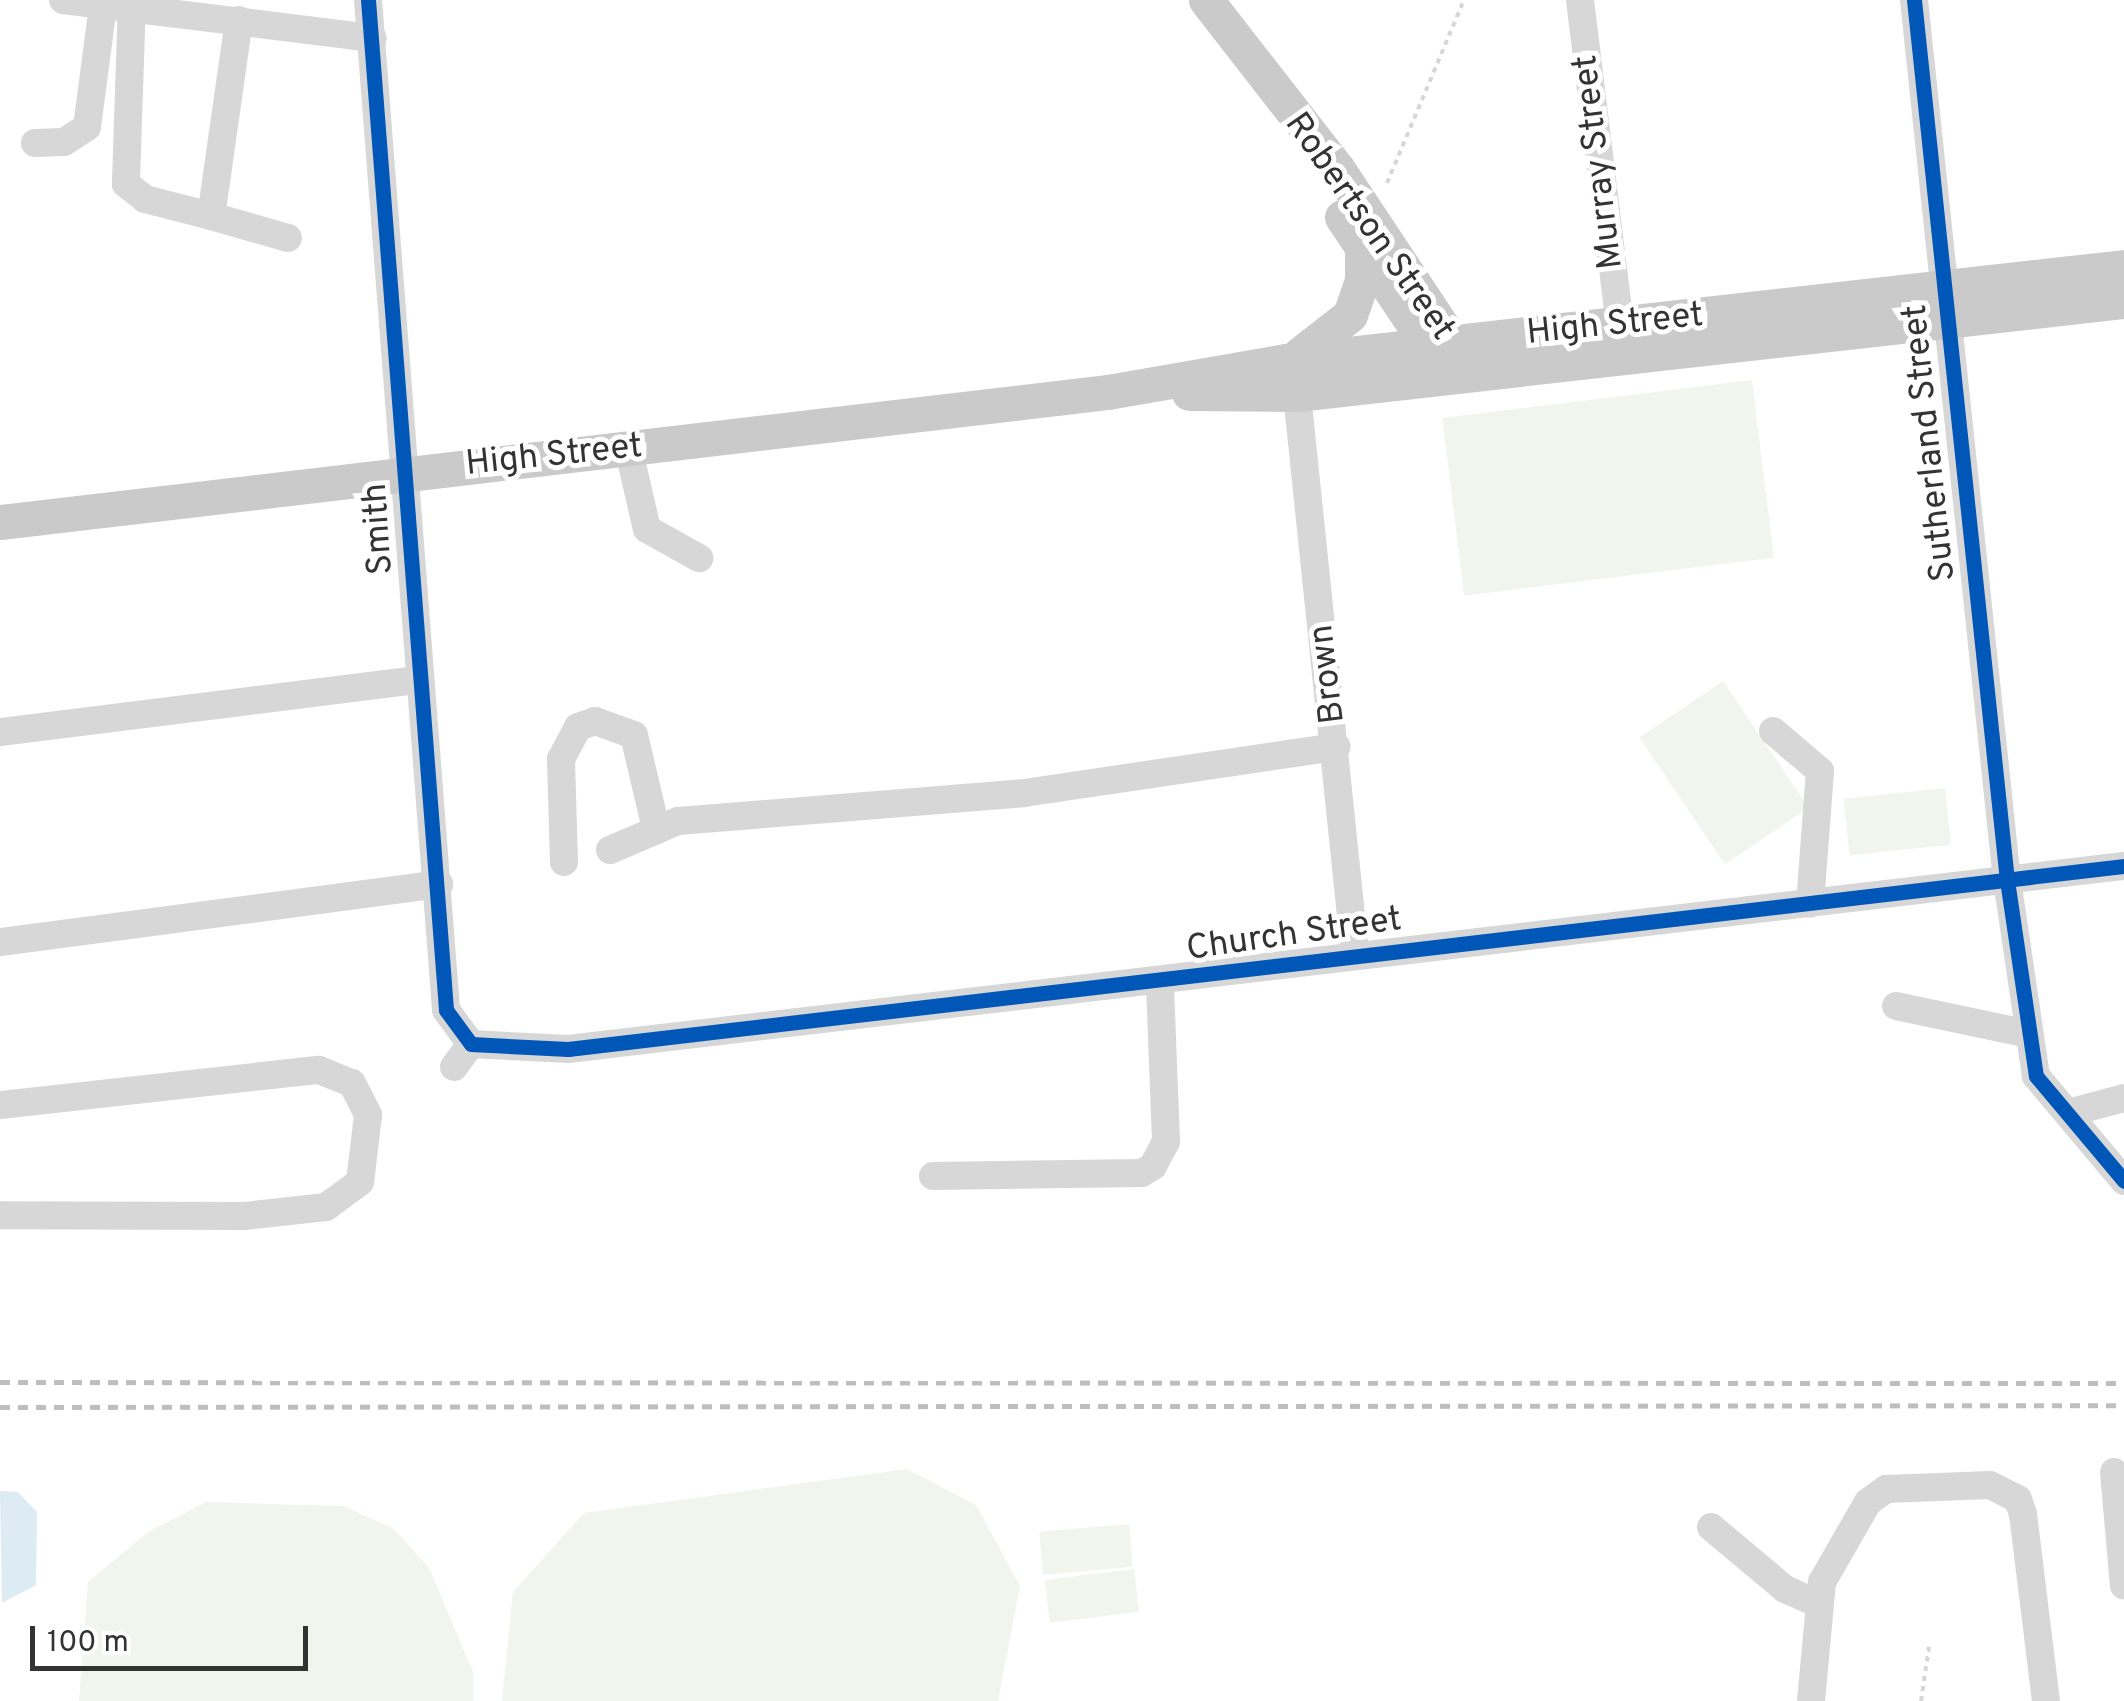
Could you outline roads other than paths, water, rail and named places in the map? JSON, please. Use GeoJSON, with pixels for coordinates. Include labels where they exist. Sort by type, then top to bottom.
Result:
{"type":"FeatureCollection","features":[{"type":"Feature","properties":{"kind":"main road","name":"Robertson Street"},"geometry":{"type":"LineString","coordinates":[[1206,0],[1265,84],[1362,246],[1450,359]]}},
{"type":"Feature","properties":{"kind":"main road","name":"Robertson Street"},"geometry":{"type":"LineString","coordinates":[[1265,84],[1336,168],[1450,359]]}},
{"type":"Feature","properties":{"kind":"main road"},"geometry":{"type":"LineString","coordinates":[[1291,378],[1350,316],[1362,281],[1362,246]]}},
{"type":"Feature","properties":{"kind":"main road","name":"High Street"},"geometry":{"type":"LineString","coordinates":[[0,522],[1108,392],[1291,378],[1944,305],[2124,267]]}},
{"type":"Feature","properties":{"kind":"main road","name":"High Street"},"geometry":{"type":"LineString","coordinates":[[1450,359],[1620,324],[1944,305],[2124,302]]}},
{"type":"Feature","properties":{"kind":"street"},"geometry":{"type":"LineString","coordinates":[[63,0],[104,6],[132,4],[373,38]]}},
{"type":"Feature","properties":{"kind":"street","name":"Smith"},"geometry":{"type":"LineString","coordinates":[[368,0],[446,1010],[472,1044]]}},
{"type":"Feature","properties":{"kind":"street","name":"Murray Street"},"geometry":{"type":"LineString","coordinates":[[1580,0],[1620,324]]}},
{"type":"Feature","properties":{"kind":"street","name":"Sutherland Street"},"geometry":{"type":"LineString","coordinates":[[1914,0],[2007,880],[2029,1034],[2040,1087],[2068,1113],[2124,1182]]}},
{"type":"Feature","properties":{"kind":"street"},"geometry":{"type":"LineString","coordinates":[[132,4],[126,184],[145,199],[288,238]]}},
{"type":"Feature","properties":{"kind":"street"},"geometry":{"type":"LineString","coordinates":[[35,143],[64,142],[86,127],[104,6]]}},
{"type":"Feature","properties":{"kind":"street"},"geometry":{"type":"LineString","coordinates":[[211,216],[239,20]]}},
{"type":"Feature","properties":{"kind":"street","name":"Brown"},"geometry":{"type":"LineString","coordinates":[[1291,378],[1336,747],[1355,954]]}},
{"type":"Feature","properties":{"kind":"street"},"geometry":{"type":"LineString","coordinates":[[628,447],[647,529],[699,558]]}},
{"type":"Feature","properties":{"kind":"street"},"geometry":{"type":"LineString","coordinates":[[0,732],[420,680]]}},
{"type":"Feature","properties":{"kind":"street"},"geometry":{"type":"LineString","coordinates":[[564,862],[561,760],[578,727],[594,721],[634,735],[644,752],[656,829]]}},
{"type":"Feature","properties":{"kind":"street"},"geometry":{"type":"LineString","coordinates":[[1773,730],[1820,771],[1810,904]]}},
{"type":"Feature","properties":{"kind":"street"},"geometry":{"type":"LineString","coordinates":[[610,850],[656,829],[762,812],[1024,793],[1336,747]]}},
{"type":"Feature","properties":{"kind":"street","name":"Church Street"},"geometry":{"type":"LineString","coordinates":[[472,1044],[568,1050],[1160,984],[1355,954],[2124,866]]}},
{"type":"Feature","properties":{"kind":"street"},"geometry":{"type":"LineString","coordinates":[[0,942],[439,884]]}},
{"type":"Feature","properties":{"kind":"street"},"geometry":{"type":"LineString","coordinates":[[933,1176],[1142,1173],[1153,1166],[1166,1142],[1160,984]]}},
{"type":"Feature","properties":{"kind":"street"},"geometry":{"type":"LineString","coordinates":[[1896,1006],[2029,1034]]}},
{"type":"Feature","properties":{"kind":"street"},"geometry":{"type":"LineString","coordinates":[[454,1067],[472,1044]]}},
{"type":"Feature","properties":{"kind":"street"},"geometry":{"type":"LineString","coordinates":[[0,1105],[319,1070],[352,1083],[368,1115],[360,1182],[326,1207],[244,1216],[0,1215]]}},
{"type":"Feature","properties":{"kind":"street"},"geometry":{"type":"LineString","coordinates":[[2068,1113],[2124,1098]]}},
{"type":"Feature","properties":{"kind":"street"},"geometry":{"type":"LineString","coordinates":[[2114,1472],[2124,1586]]}},
{"type":"Feature","properties":{"kind":"street"},"geometry":{"type":"LineString","coordinates":[[1812,1701],[1818,1603],[1832,1558],[1868,1502],[1886,1489],[2005,1488],[2023,1514],[2046,1701]]}},
{"type":"Feature","properties":{"kind":"street"},"geometry":{"type":"LineString","coordinates":[[1711,1527],[1784,1588],[1818,1603]]}},
{"type":"Feature","properties":{"kind":"railway"},"geometry":{"type":"LineString","coordinates":[[0,1382],[2124,1383]]}},
{"type":"Feature","properties":{"kind":"railway"},"geometry":{"type":"LineString","coordinates":[[0,1407],[2124,1405]]}}]}
